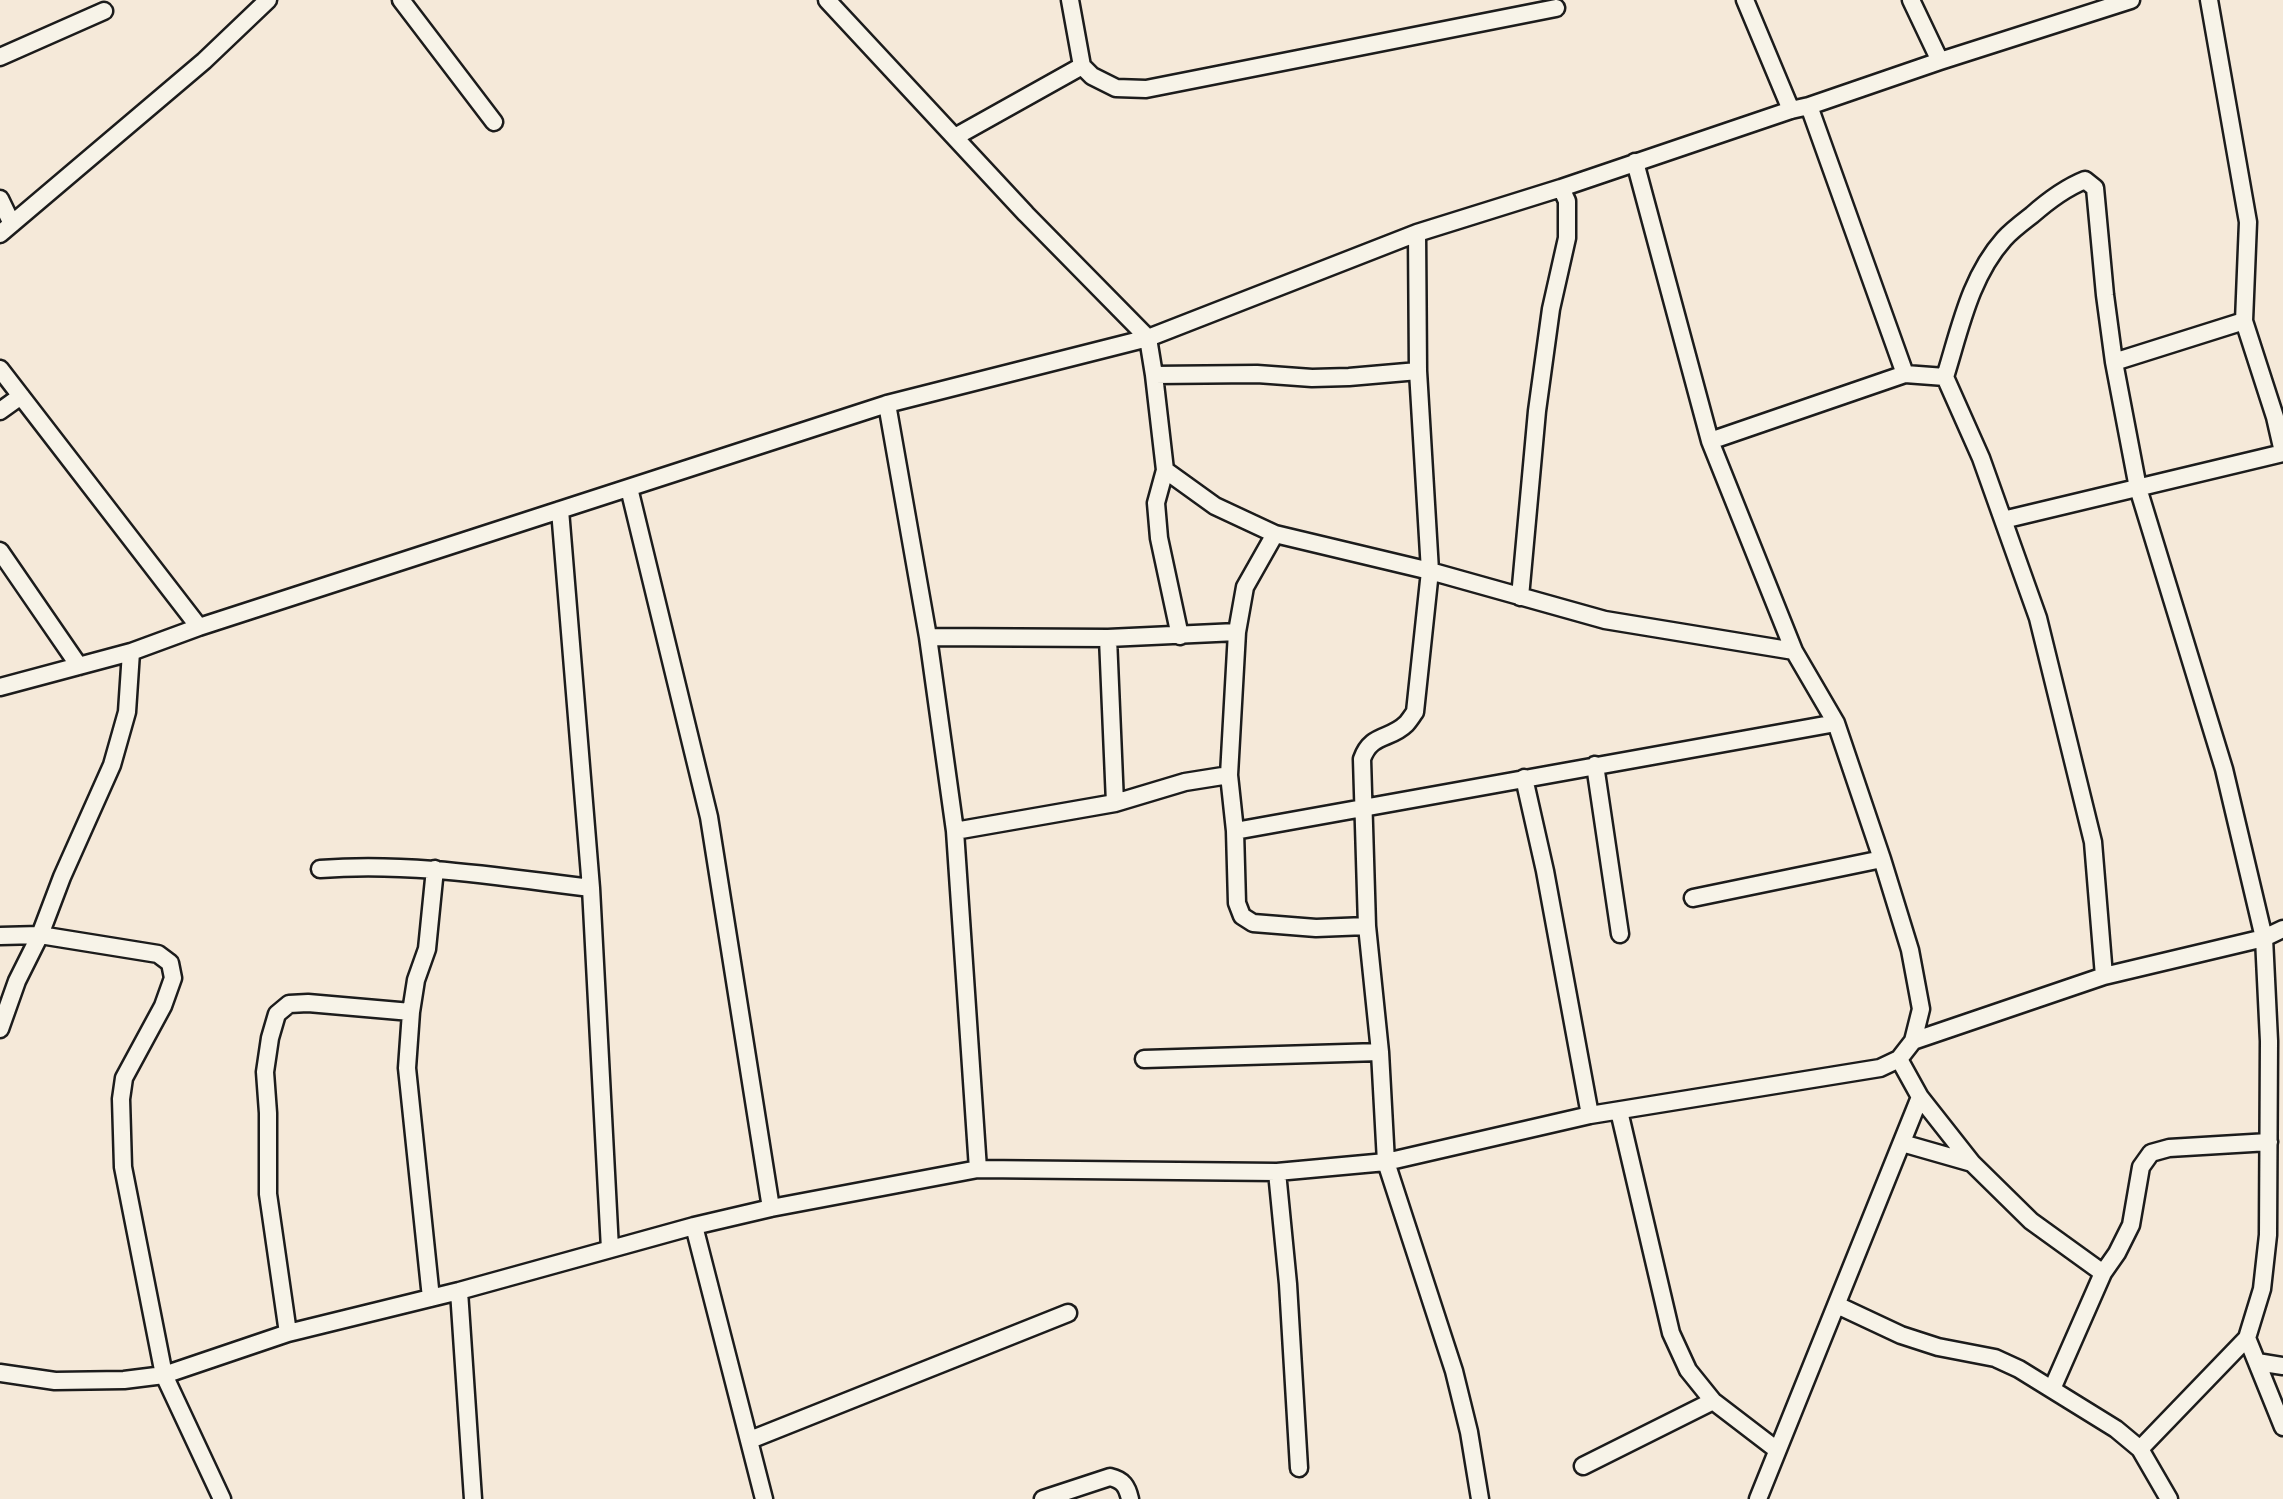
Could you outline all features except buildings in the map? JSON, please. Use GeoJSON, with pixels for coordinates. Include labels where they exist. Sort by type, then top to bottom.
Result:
{"type":"FeatureCollection","features":[{"type":"Feature","properties":{"kind":"street"},"geometry":{"type":"LineString","coordinates":[[0,199],[6,229],[204,61],[268,0]]}},
{"type":"Feature","properties":{"kind":"street"},"geometry":{"type":"LineString","coordinates":[[401,0],[494,122]]}},
{"type":"Feature","properties":{"kind":"street"},"geometry":{"type":"LineString","coordinates":[[827,0],[1026,214],[1148,338],[1165,470],[1156,503],[1159,538],[1180,636]]}},
{"type":"Feature","properties":{"kind":"street"},"geometry":{"type":"LineString","coordinates":[[1070,0],[1082,66],[1092,76],[1116,88],[1146,89],[1556,8]]}},
{"type":"Feature","properties":{"kind":"street"},"geometry":{"type":"LineString","coordinates":[[1745,0],[1791,110]]}},
{"type":"Feature","properties":{"kind":"street"},"geometry":{"type":"LineString","coordinates":[[1911,0],[1940,62]]}},
{"type":"Feature","properties":{"kind":"street"},"geometry":{"type":"LineString","coordinates":[[0,687],[131,652],[199,627],[887,404],[1148,338],[1417,233],[1561,188],[1791,110],[2131,0]]}},
{"type":"Feature","properties":{"kind":"street"},"geometry":{"type":"LineString","coordinates":[[2004,520],[2283,452],[2279,416],[2244,321],[2248,222],[2209,0]]}},
{"type":"Feature","properties":{"kind":"street"},"geometry":{"type":"LineString","coordinates":[[0,57],[104,11]]}},
{"type":"Feature","properties":{"kind":"street"},"geometry":{"type":"LineString","coordinates":[[955,137],[1082,66]]}},
{"type":"Feature","properties":{"kind":"street"},"geometry":{"type":"LineString","coordinates":[[1809,106],[1905,374]]}},
{"type":"Feature","properties":{"kind":"street"},"geometry":{"type":"LineString","coordinates":[[0,1373],[55,1381],[124,1380],[164,1376],[288,1333],[459,1291],[694,1226],[771,1208],[978,1169],[1277,1172],[1386,1162],[1590,1115],[1880,1068],[1899,1059],[1913,1041],[1921,1009],[1910,950],[1836,723],[1794,651],[1710,441],[1635,162]]}},
{"type":"Feature","properties":{"kind":"street"},"geometry":{"type":"LineString","coordinates":[[2104,976],[2093,842],[2038,618],[1981,458],[1945,377],[1971,292],[1983,268],[2004,238],[2066,188],[2085,180],[2095,188],[2102,273],[2114,362],[2138,488],[2224,769],[2264,938],[2276,1041],[2270,1143],[2276,1191],[2268,1234],[2262,1289],[2247,1338],[2140,1449]]}},
{"type":"Feature","properties":{"kind":"street"},"geometry":{"type":"LineString","coordinates":[[1520,597],[1538,401],[1551,309],[1567,238],[1567,201],[1561,188]]}},
{"type":"Feature","properties":{"kind":"street"},"geometry":{"type":"LineString","coordinates":[[1417,233],[1418,371],[1430,571],[1414,712],[1406,725],[1376,739],[1365,749],[1362,759],[1367,926],[1380,1052],[1386,1162],[1454,1371],[1469,1432],[1480,1499]]}},
{"type":"Feature","properties":{"kind":"street"},"geometry":{"type":"LineString","coordinates":[[2114,362],[2244,321]]}},
{"type":"Feature","properties":{"kind":"street"},"geometry":{"type":"LineString","coordinates":[[0,369],[199,627]]}},
{"type":"Feature","properties":{"kind":"street"},"geometry":{"type":"LineString","coordinates":[[1154,375],[1257,374],[1321,378],[1418,371]]}},
{"type":"Feature","properties":{"kind":"street"},"geometry":{"type":"LineString","coordinates":[[1710,441],[1905,374],[1945,377]]}},
{"type":"Feature","properties":{"kind":"street"},"geometry":{"type":"LineString","coordinates":[[0,411],[21,396]]}},
{"type":"Feature","properties":{"kind":"street"},"geometry":{"type":"LineString","coordinates":[[887,404],[928,638],[955,831],[978,1169]]}},
{"type":"Feature","properties":{"kind":"street"},"geometry":{"type":"LineString","coordinates":[[1165,470],[1215,506],[1275,534],[1430,571],[1605,620],[1794,651]]}},
{"type":"Feature","properties":{"kind":"street"},"geometry":{"type":"LineString","coordinates":[[629,488],[709,817],[771,1208]]}},
{"type":"Feature","properties":{"kind":"street"},"geometry":{"type":"LineString","coordinates":[[560,510],[591,888],[609,1249]]}},
{"type":"Feature","properties":{"kind":"street"},"geometry":{"type":"LineString","coordinates":[[1275,534],[1245,587],[1237,632],[1229,775],[1235,831],[1238,903],[1242,916],[1253,923],[1316,928],[1367,926]]}},
{"type":"Feature","properties":{"kind":"street"},"geometry":{"type":"LineString","coordinates":[[0,551],[79,666]]}},
{"type":"Feature","properties":{"kind":"street"},"geometry":{"type":"LineString","coordinates":[[928,638],[1108,638],[1237,632]]}},
{"type":"Feature","properties":{"kind":"street"},"geometry":{"type":"LineString","coordinates":[[1108,638],[1115,803]]}},
{"type":"Feature","properties":{"kind":"street"},"geometry":{"type":"LineString","coordinates":[[0,1029],[17,981],[40,934],[62,877],[112,765],[127,712],[131,652]]}},
{"type":"Feature","properties":{"kind":"street"},"geometry":{"type":"LineString","coordinates":[[1235,831],[1524,777],[1836,723]]}},
{"type":"Feature","properties":{"kind":"street"},"geometry":{"type":"LineString","coordinates":[[1595,765],[1620,934]]}},
{"type":"Feature","properties":{"kind":"street"},"geometry":{"type":"LineString","coordinates":[[955,831],[1115,803],[1185,782],[1229,775]]}},
{"type":"Feature","properties":{"kind":"street"},"geometry":{"type":"LineString","coordinates":[[1524,777],[1545,871],[1590,1115]]}},
{"type":"Feature","properties":{"kind":"street"},"geometry":{"type":"LineString","coordinates":[[1693,898],[1882,859]]}},
{"type":"Feature","properties":{"kind":"street"},"geometry":{"type":"LineString","coordinates":[[320,869],[362,866],[435,869],[591,888]]}},
{"type":"Feature","properties":{"kind":"street"},"geometry":{"type":"LineString","coordinates":[[431,1298],[407,1068],[411,1012],[416,980],[427,949],[435,869]]}},
{"type":"Feature","properties":{"kind":"street"},"geometry":{"type":"LineString","coordinates":[[1913,1041],[2104,976],[2264,938],[2283,929]]}},
{"type":"Feature","properties":{"kind":"street"},"geometry":{"type":"LineString","coordinates":[[0,936],[40,934],[158,954],[170,963],[173,978],[163,1006],[124,1078],[121,1099],[123,1167],[164,1376],[222,1499]]}},
{"type":"Feature","properties":{"kind":"street"},"geometry":{"type":"LineString","coordinates":[[288,1333],[268,1194],[268,1113],[265,1072],[270,1038],[278,1014],[289,1004],[308,1003],[411,1012]]}},
{"type":"Feature","properties":{"kind":"street"},"geometry":{"type":"LineString","coordinates":[[1144,1059],[1380,1052]]}},
{"type":"Feature","properties":{"kind":"street"},"geometry":{"type":"LineString","coordinates":[[1899,1059],[1920,1097],[1972,1163],[2031,1221],[2103,1273]]}},
{"type":"Feature","properties":{"kind":"street"},"geometry":{"type":"LineString","coordinates":[[1758,1499],[1920,1097]]}},
{"type":"Feature","properties":{"kind":"street"},"geometry":{"type":"LineString","coordinates":[[1619,1111],[1671,1334],[1688,1370],[1713,1401],[1777,1450]]}},
{"type":"Feature","properties":{"kind":"street"},"geometry":{"type":"LineString","coordinates":[[1902,1143],[1972,1163]]}},
{"type":"Feature","properties":{"kind":"street"},"geometry":{"type":"LineString","coordinates":[[2052,1389],[2103,1273],[2117,1253],[2131,1225],[2142,1167],[2151,1153],[2169,1148],[2270,1143]]}},
{"type":"Feature","properties":{"kind":"street"},"geometry":{"type":"LineString","coordinates":[[1277,1172],[1288,1284],[1299,1468]]}},
{"type":"Feature","properties":{"kind":"street"},"geometry":{"type":"LineString","coordinates":[[694,1226],[764,1499]]}},
{"type":"Feature","properties":{"kind":"street"},"geometry":{"type":"LineString","coordinates":[[459,1291],[473,1499]]}},
{"type":"Feature","properties":{"kind":"street"},"geometry":{"type":"LineString","coordinates":[[1837,1305],[1901,1335],[1938,1347],[1995,1358],[2019,1369],[2116,1429],[2140,1449],[2169,1499]]}},
{"type":"Feature","properties":{"kind":"street"},"geometry":{"type":"LineString","coordinates":[[750,1440],[1068,1313]]}},
{"type":"Feature","properties":{"kind":"street"},"geometry":{"type":"LineString","coordinates":[[2247,1338],[2283,1427]]}},
{"type":"Feature","properties":{"kind":"street"},"geometry":{"type":"LineString","coordinates":[[2257,1362],[2283,1366]]}},
{"type":"Feature","properties":{"kind":"street"},"geometry":{"type":"LineString","coordinates":[[1583,1466],[1713,1401]]}},
{"type":"Feature","properties":{"kind":"street"},"geometry":{"type":"LineString","coordinates":[[1044,1499],[1110,1477],[1119,1479],[1127,1488],[1130,1499]]}}]}
